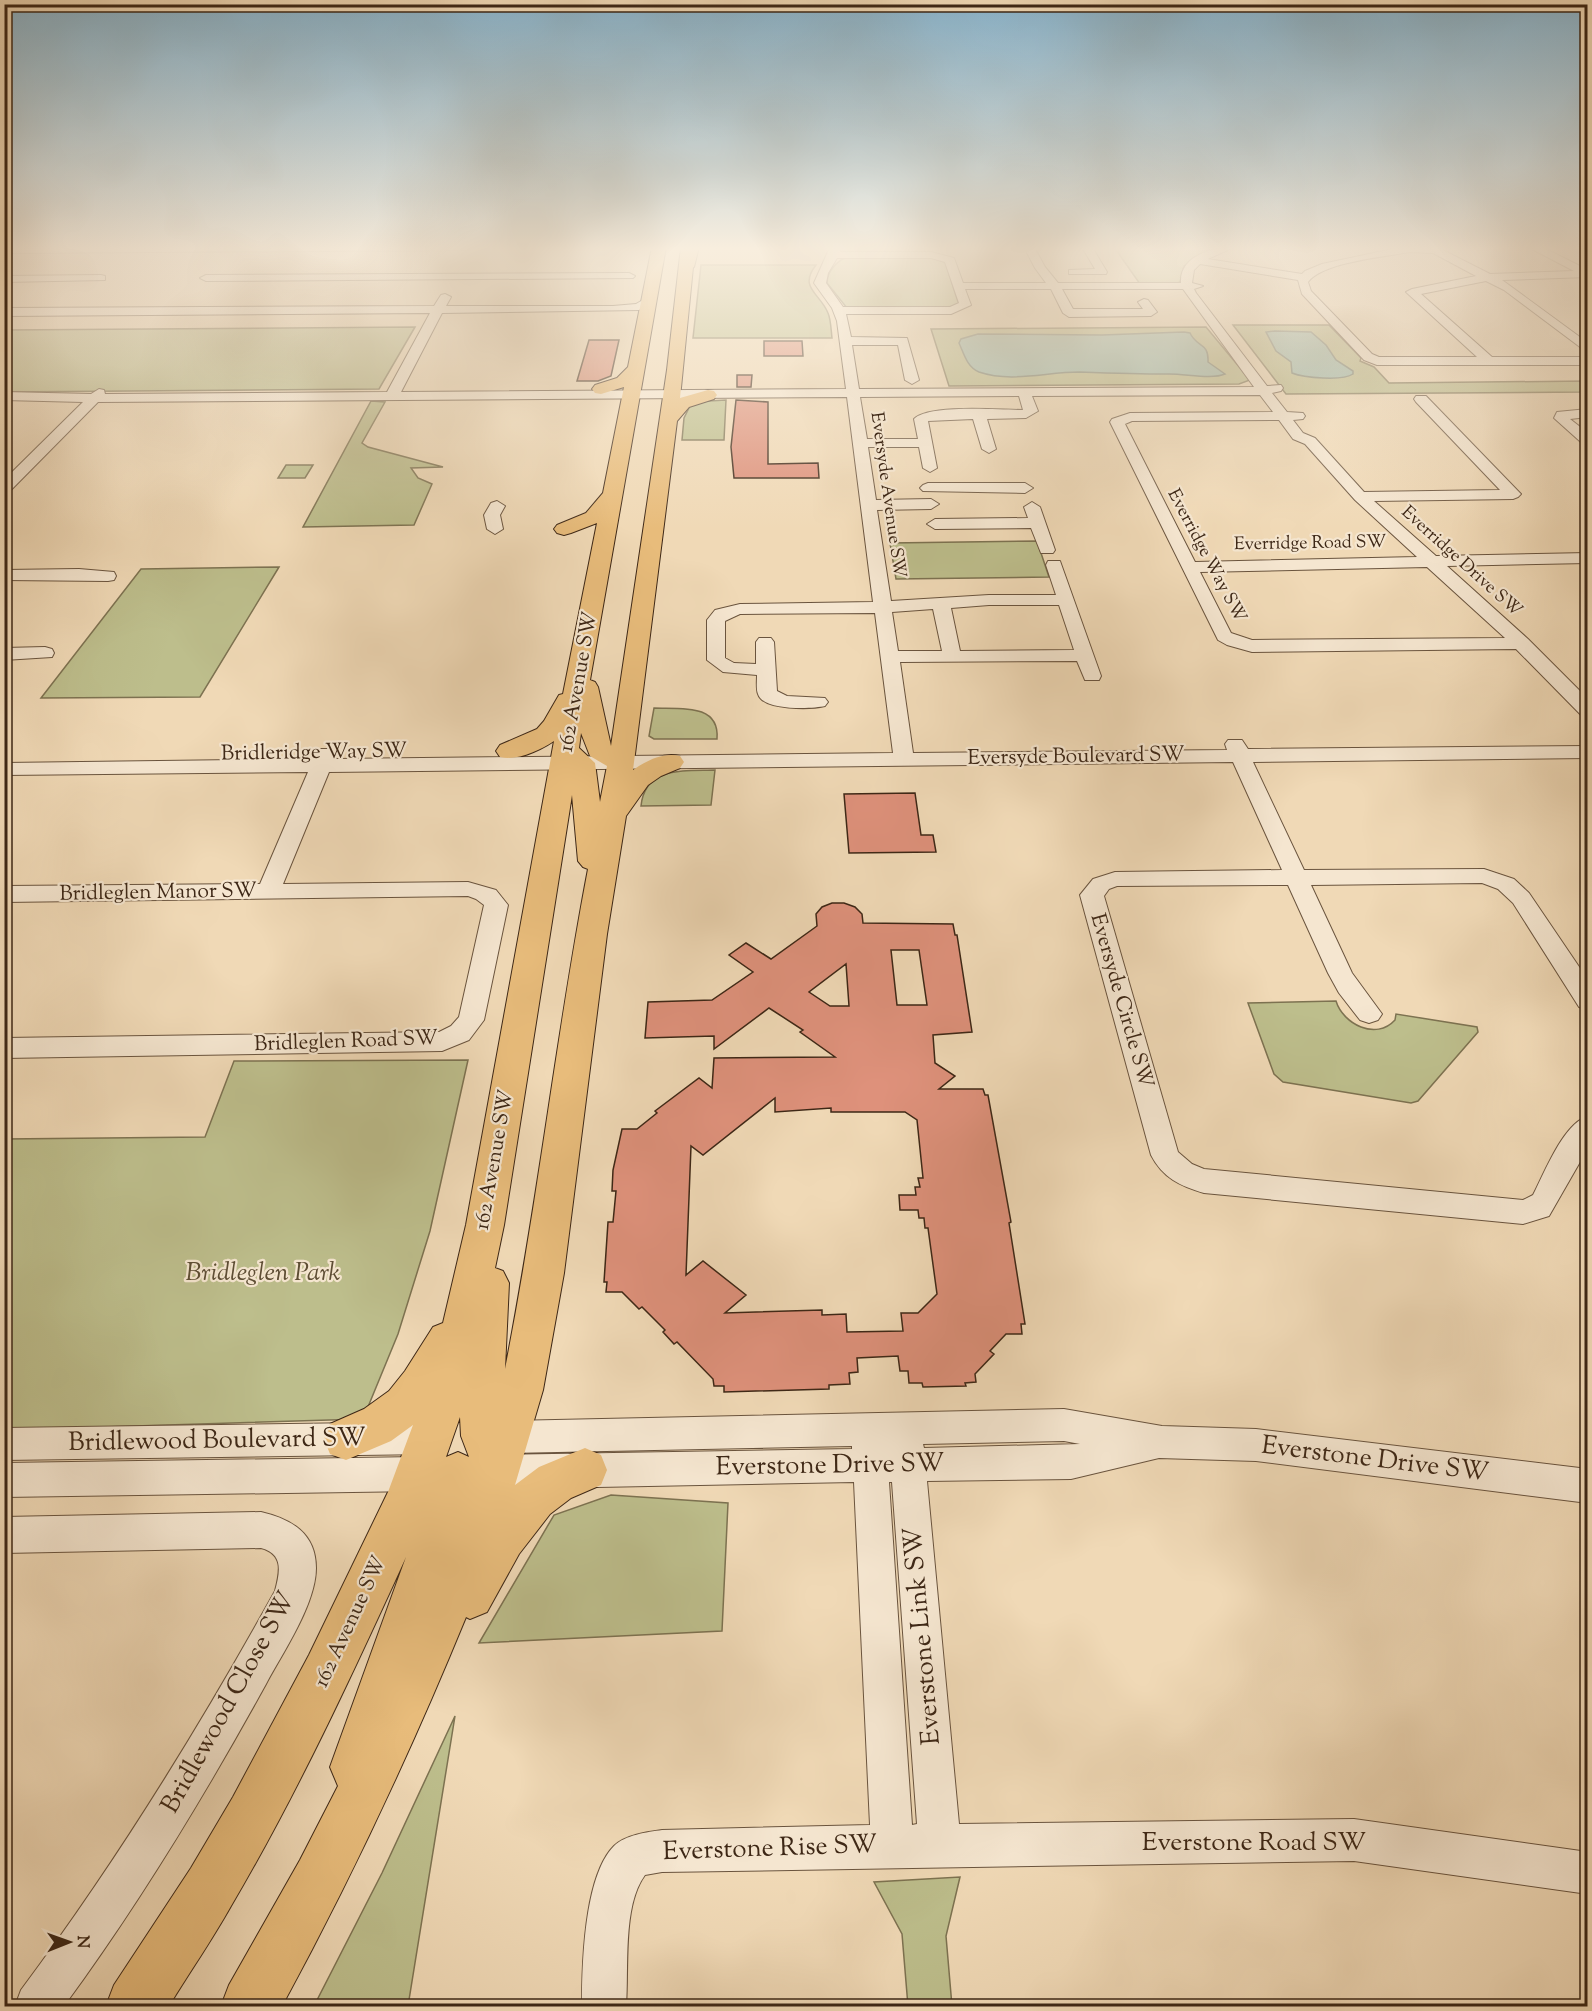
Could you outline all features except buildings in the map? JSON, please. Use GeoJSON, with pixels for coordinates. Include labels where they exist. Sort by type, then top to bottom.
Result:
{"type":"FeatureCollection","features":[{"type":"Feature","properties":{"kind":"main road"},"geometry":{"type":"LineString","coordinates":[[601,389],[623,382],[663,384],[642,341]]}},
{"type":"Feature","properties":{"kind":"main road","name":"162 Avenue SW"},"geometry":{"type":"LineString","coordinates":[[580,668],[614,492],[640,402],[663,384],[672,341]]}},
{"type":"Feature","properties":{"kind":"main road","name":"162 Avenue SW"},"geometry":{"type":"LineString","coordinates":[[640,402],[663,384]]}},
{"type":"Feature","properties":{"kind":"main road"},"geometry":{"type":"LineString","coordinates":[[640,402],[683,403],[708,395]]}},
{"type":"Feature","properties":{"kind":"main road","name":"162 Avenue SW"},"geometry":{"type":"LineString","coordinates":[[250,2007],[320,1880],[400,1716],[460,1575],[466,1455],[458,1348],[593,757],[643,601],[663,454],[640,402]]}},
{"type":"Feature","properties":{"kind":"main road"},"geometry":{"type":"LineString","coordinates":[[564,529],[593,517],[614,492]]}},
{"type":"Feature","properties":{"kind":"main road"},"geometry":{"type":"LineString","coordinates":[[606,529],[638,524],[655,511]]}},
{"type":"Feature","properties":{"kind":"main road"},"geometry":{"type":"LineString","coordinates":[[606,529],[619,534],[643,601]]}},
{"type":"Feature","properties":{"kind":"main road"},"geometry":{"type":"LineString","coordinates":[[509,751],[544,739],[550,733],[580,668]]}},
{"type":"Feature","properties":{"kind":"main road"},"geometry":{"type":"LineString","coordinates":[[580,668],[594,732],[597,905]]}},
{"type":"Feature","properties":{"kind":"main road","name":"162 Avenue SW"},"geometry":{"type":"LineString","coordinates":[[135,2007],[211,1888],[252,1816],[327,1673],[466,1455],[522,1390],[537,1311],[611,820],[593,757]]}},
{"type":"Feature","properties":{"kind":"main road"},"geometry":{"type":"LineString","coordinates":[[611,820],[631,786],[641,775],[671,762]]}},
{"type":"Feature","properties":{"kind":"main road"},"geometry":{"type":"LineString","coordinates":[[320,1880],[370,1724],[481,1412],[492,1251],[485,1225]]}},
{"type":"Feature","properties":{"kind":"main road"},"geometry":{"type":"LineString","coordinates":[[345,1439],[383,1422],[406,1404],[426,1377],[467,1308]]}},
{"type":"Feature","properties":{"kind":"main road"},"geometry":{"type":"LineString","coordinates":[[400,1716],[506,1533],[527,1506],[548,1487],[585,1470]]}},
{"type":"Feature","properties":{"kind":"street"},"geometry":{"type":"LineString","coordinates":[[392,394],[421,341]]}},
{"type":"Feature","properties":{"kind":"street","name":"Eversyde Avenue SW"},"geometry":{"type":"LineString","coordinates":[[846,341],[903,753]]}},
{"type":"Feature","properties":{"kind":"street"},"geometry":{"type":"LineString","coordinates":[[903,341],[912,380]]}},
{"type":"Feature","properties":{"kind":"street","name":"Everridge Drive SW"},"geometry":{"type":"LineString","coordinates":[[1232,341],[1290,416],[1312,435],[1310,441],[1360,497],[1522,643],[1587,711]]}},
{"type":"Feature","properties":{"kind":"street"},"geometry":{"type":"LineString","coordinates":[[1353,341],[1370,359],[1387,363],[1587,362]]}},
{"type":"Feature","properties":{"kind":"street"},"geometry":{"type":"LineString","coordinates":[[1466,341],[1490,362]]}},
{"type":"Feature","properties":{"kind":"street"},"geometry":{"type":"LineString","coordinates":[[663,384],[708,395],[853,391],[1267,388]]}},
{"type":"Feature","properties":{"kind":"street"},"geometry":{"type":"LineString","coordinates":[[392,394],[640,402],[663,384],[853,391],[1024,392],[1267,388]]}},
{"type":"Feature","properties":{"kind":"street"},"geometry":{"type":"LineString","coordinates":[[96,396],[4,396],[392,394],[601,389],[640,402]]}},
{"type":"Feature","properties":{"kind":"street"},"geometry":{"type":"LineString","coordinates":[[1024,392],[1031,408],[1028,413],[924,417],[920,423],[925,443],[931,504],[937,530],[1037,523]]}},
{"type":"Feature","properties":{"kind":"street"},"geometry":{"type":"LineString","coordinates":[[4,489],[96,396]]}},
{"type":"Feature","properties":{"kind":"street"},"geometry":{"type":"LineString","coordinates":[[1360,497],[1513,494],[1421,399]]}},
{"type":"Feature","properties":{"kind":"street"},"geometry":{"type":"LineString","coordinates":[[1587,413],[1568,413],[1562,415],[1561,418],[1587,441]]}},
{"type":"Feature","properties":{"kind":"street"},"geometry":{"type":"LineString","coordinates":[[979,415],[989,449]]}},
{"type":"Feature","properties":{"kind":"street","name":"Everridge Way SW"},"geometry":{"type":"LineString","coordinates":[[1290,416],[1130,417],[1116,422],[1222,633],[1228,639],[1241,644],[1522,643]]}},
{"type":"Feature","properties":{"kind":"street"},"geometry":{"type":"LineString","coordinates":[[860,443],[925,443]]}},
{"type":"Feature","properties":{"kind":"street"},"geometry":{"type":"LineString","coordinates":[[928,477],[1023,480],[1092,675]]}},
{"type":"Feature","properties":{"kind":"street"},"geometry":{"type":"LineString","coordinates":[[868,505],[931,504]]}},
{"type":"Feature","properties":{"kind":"street"},"geometry":{"type":"LineString","coordinates":[[495,529],[492,515],[497,506]]}},
{"type":"Feature","properties":{"kind":"street","name":"Everridge Road SW"},"geometry":{"type":"LineString","coordinates":[[1189,567],[1587,558]]}},
{"type":"Feature","properties":{"kind":"street"},"geometry":{"type":"LineString","coordinates":[[4,574],[108,576]]}},
{"type":"Feature","properties":{"kind":"street"},"geometry":{"type":"LineString","coordinates":[[765,670],[730,668],[716,660],[716,620],[721,614],[740,609],[1066,600]]}},
{"type":"Feature","properties":{"kind":"street"},"geometry":{"type":"LineString","coordinates":[[941,603],[952,657]]}},
{"type":"Feature","properties":{"kind":"street"},"geometry":{"type":"LineString","coordinates":[[765,642],[765,692],[770,698],[784,702],[818,702]]}},
{"type":"Feature","properties":{"kind":"street"},"geometry":{"type":"LineString","coordinates":[[4,654],[45,653]]}},
{"type":"Feature","properties":{"kind":"street"},"geometry":{"type":"LineString","coordinates":[[890,657],[1085,655]]}},
{"type":"Feature","properties":{"kind":"street","name":"Eversyde Boulevard SW"},"geometry":{"type":"LineString","coordinates":[[1237,750],[1587,740]]}},
{"type":"Feature","properties":{"kind":"street"},"geometry":{"type":"LineString","coordinates":[[1237,750],[1340,973],[1369,1014]]}},
{"type":"Feature","properties":{"kind":"street","name":"Eversyde Boulevard SW"},"geometry":{"type":"LineString","coordinates":[[593,757],[1237,750],[1587,752]]}},
{"type":"Feature","properties":{"kind":"street","name":"Bridleridge Way SW"},"geometry":{"type":"LineString","coordinates":[[324,759],[509,751],[593,757]]}},
{"type":"Feature","properties":{"kind":"street","name":"Eversyde Boulevard SW"},"geometry":{"type":"LineString","coordinates":[[593,757],[671,762],[903,753]]}},
{"type":"Feature","properties":{"kind":"street","name":"Bridleridge Way SW"},"geometry":{"type":"LineString","coordinates":[[4,756],[147,761]]}},
{"type":"Feature","properties":{"kind":"street","name":"Bridleridge Way SW"},"geometry":{"type":"LineString","coordinates":[[4,769],[147,761],[593,757]]}},
{"type":"Feature","properties":{"kind":"street","name":"Bridleglen Manor SW"},"geometry":{"type":"LineString","coordinates":[[4,894],[268,891],[324,759]]}},
{"type":"Feature","properties":{"kind":"street","name":"Eversyde Circle SW"},"geometry":{"type":"LineString","coordinates":[[1587,1002],[1521,898],[1506,884],[1494,879],[1472,875],[1115,879],[1101,884],[1094,891],[1093,900],[1165,1155],[1180,1171],[1204,1181],[1523,1212],[1539,1207],[1543,1203],[1575,1143],[1587,1127]]}},
{"type":"Feature","properties":{"kind":"street","name":"Bridleglen Road SW"},"geometry":{"type":"LineString","coordinates":[[4,1048],[431,1043],[460,1033],[471,1020],[496,910],[494,899],[484,892],[468,889],[268,891]]}},
{"type":"Feature","properties":{"kind":"street","name":"Everstone Drive SW"},"geometry":{"type":"LineString","coordinates":[[466,1455],[868,1429],[1064,1425],[1162,1442],[1256,1445],[1587,1486]]}},
{"type":"Feature","properties":{"kind":"street","name":"Everstone Link SW"},"geometry":{"type":"LineString","coordinates":[[906,1428],[909,1465],[917,1845]]}},
{"type":"Feature","properties":{"kind":"street","name":"Everstone Link SW"},"geometry":{"type":"LineString","coordinates":[[868,1429],[870,1466],[917,1845]]}},
{"type":"Feature","properties":{"kind":"street","name":"Bridlewood Boulevard SW"},"geometry":{"type":"LineString","coordinates":[[4,1444],[345,1439],[466,1455]]}},
{"type":"Feature","properties":{"kind":"street","name":"Everstone Drive SW"},"geometry":{"type":"LineString","coordinates":[[466,1455],[585,1470],[870,1466],[1071,1462],[1162,1442]]}},
{"type":"Feature","properties":{"kind":"street","name":"Bridlewood Boulevard SW"},"geometry":{"type":"LineString","coordinates":[[4,1480],[466,1455]]}},
{"type":"Feature","properties":{"kind":"street","name":"Bridlewood Close SW"},"geometry":{"type":"LineString","coordinates":[[4,1535],[261,1530],[273,1532],[289,1542],[299,1566],[291,1597],[241,1694],[155,1834],[37,2007]]}},
{"type":"Feature","properties":{"kind":"street","name":"Everstone Road SW"},"geometry":{"type":"LineString","coordinates":[[917,1845],[1354,1840],[1587,1873]]}},
{"type":"Feature","properties":{"kind":"street","name":"Everstone Rise SW"},"geometry":{"type":"LineString","coordinates":[[604,2007],[613,1892],[630,1860],[644,1854],[662,1851],[917,1845]]}},
{"type":"Feature","properties":{"kind":"green space"},"geometry":{"type":"Polygon","coordinates":[[[4,341],[407,341],[379,389],[5,392],[4,341]]]}},
{"type":"Feature","properties":{"kind":"green space"},"geometry":{"type":"Polygon","coordinates":[[[935,341],[1217,341],[1250,380],[1239,384],[949,386],[935,341]]]}},
{"type":"Feature","properties":{"kind":"green space"},"geometry":{"type":"Polygon","coordinates":[[[1245,341],[1344,341],[1361,358],[1360,361],[1374,367],[1389,383],[1587,381],[1587,392],[1286,394],[1245,341]]]}},
{"type":"Feature","properties":{"kind":"green space"},"geometry":{"type":"Polygon","coordinates":[[[726,400],[724,440],[682,440],[684,418],[692,402],[726,400]]]}},
{"type":"Feature","properties":{"kind":"green space"},"geometry":{"type":"Polygon","coordinates":[[[371,401],[385,402],[362,443],[368,447],[443,467],[411,468],[418,478],[432,484],[414,525],[303,527],[371,401]]]}},
{"type":"Feature","properties":{"kind":"green space"},"geometry":{"type":"Polygon","coordinates":[[[286,465],[313,465],[305,478],[278,478],[286,465]]]}},
{"type":"Feature","properties":{"kind":"green space"},"geometry":{"type":"Polygon","coordinates":[[[1037,541],[1049,577],[896,579],[890,543],[1037,541]]]}},
{"type":"Feature","properties":{"kind":"green space"},"geometry":{"type":"Polygon","coordinates":[[[279,567],[200,697],[41,698],[141,569],[279,567]]]}},
{"type":"Feature","properties":{"kind":"green space"},"geometry":{"type":"Polygon","coordinates":[[[654,708],[696,710],[705,714],[712,719],[716,727],[717,739],[654,739],[649,736],[654,708]]]}},
{"type":"Feature","properties":{"kind":"green space"},"geometry":{"type":"Polygon","coordinates":[[[715,770],[711,805],[641,806],[644,793],[658,777],[679,771],[715,770]]]}},
{"type":"Feature","properties":{"kind":"green space"},"geometry":{"type":"Polygon","coordinates":[[[1336,1001],[1346,1017],[1353,1023],[1370,1029],[1387,1026],[1395,1020],[1396,1014],[1477,1027],[1478,1032],[1418,1101],[1411,1103],[1283,1082],[1274,1074],[1248,1003],[1336,1001]]]}},
{"type":"Feature","properties":{"kind":"green space","name":"Bridleglen Park"},"geometry":{"type":"Polygon","coordinates":[[[468,1060],[430,1231],[398,1334],[363,1419],[5,1430],[4,1139],[205,1137],[234,1061],[468,1060]]]}},
{"type":"Feature","properties":{"kind":"green space"},"geometry":{"type":"Polygon","coordinates":[[[611,1495],[728,1503],[722,1631],[479,1643],[554,1515],[611,1495]]]}},
{"type":"Feature","properties":{"kind":"green space"},"geometry":{"type":"Polygon","coordinates":[[[455,1716],[408,2006],[314,2006],[382,1873],[455,1716]]]}},
{"type":"Feature","properties":{"kind":"green space"},"geometry":{"type":"Polygon","coordinates":[[[960,1877],[946,1936],[952,2006],[908,2006],[902,1934],[874,1882],[960,1877]]]}},
{"type":"Feature","properties":{"kind":"shaded area"},"geometry":{"type":"Polygon","coordinates":[[[960,341],[1196,341],[1207,351],[1208,362],[1225,374],[1205,376],[1067,372],[1003,377],[975,370],[966,360],[960,341]]]}},
{"type":"Feature","properties":{"kind":"shaded area"},"geometry":{"type":"Polygon","coordinates":[[[1271,341],[1321,341],[1336,360],[1353,371],[1353,374],[1341,378],[1323,378],[1292,373],[1291,362],[1276,351],[1271,341]]]}}]}
